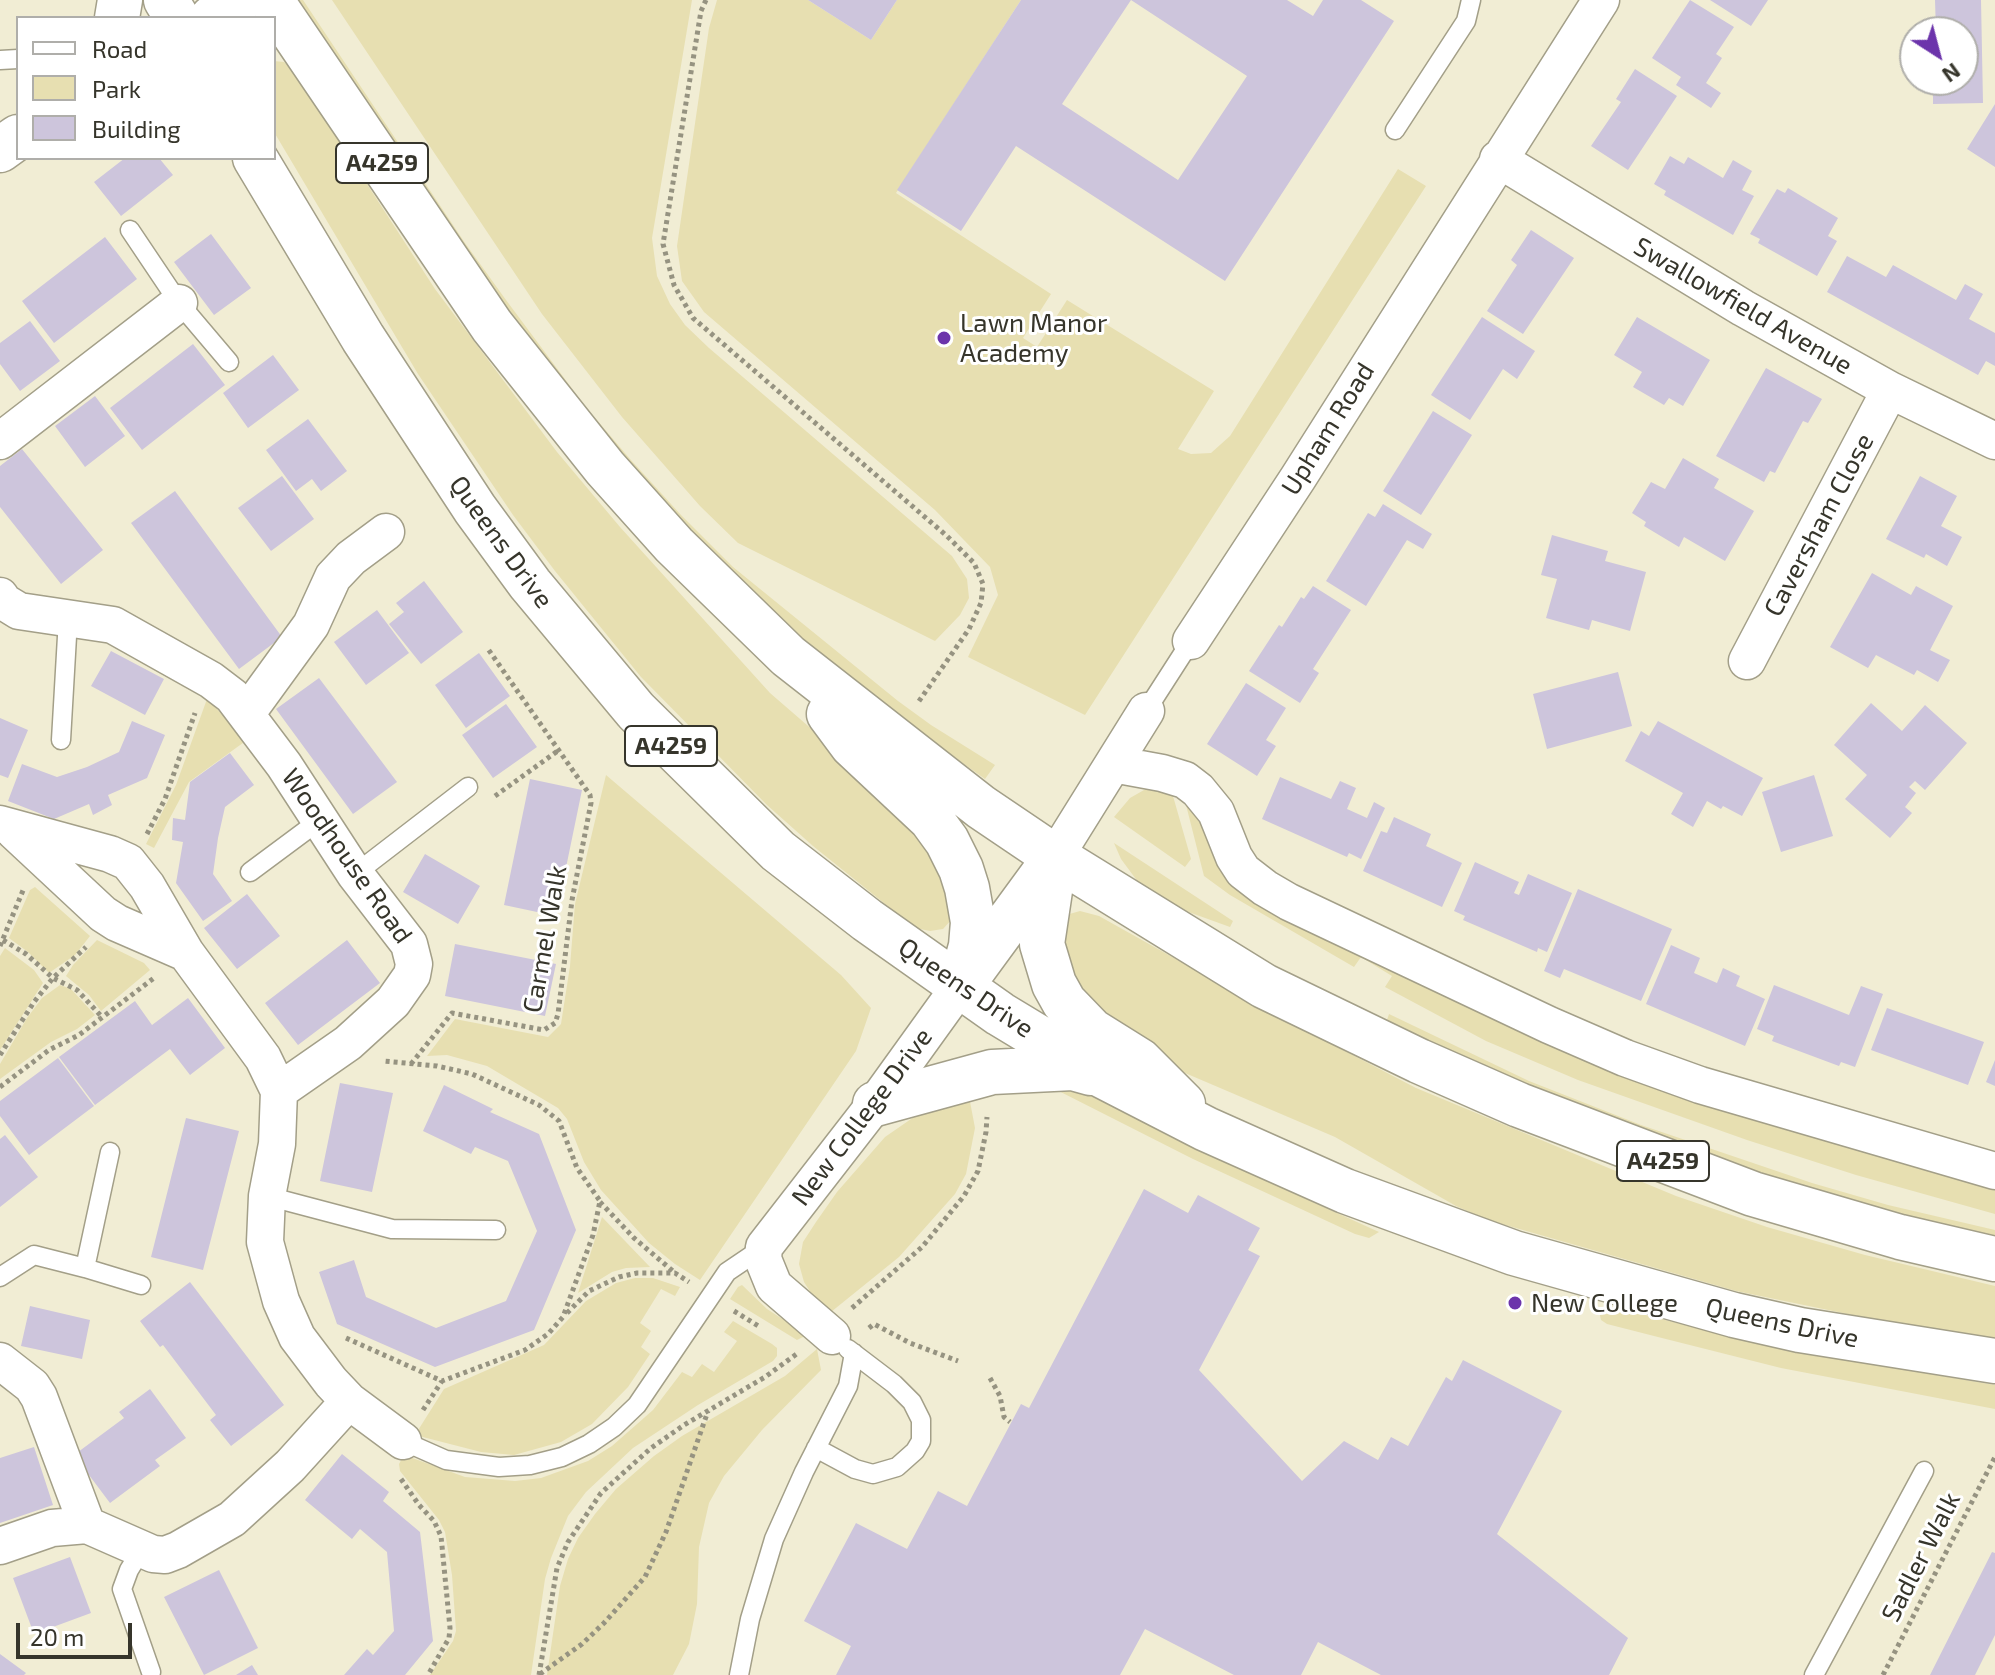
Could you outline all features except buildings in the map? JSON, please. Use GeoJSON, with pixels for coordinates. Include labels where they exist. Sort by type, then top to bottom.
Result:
{"type":"FeatureCollection","features":[{"type":"Feature","properties":{"kind":"main road"},"geometry":{"type":"LineString","coordinates":[[215,16],[240,0]]}},
{"type":"Feature","properties":{"kind":"main road","name":"A4259"},"geometry":{"type":"LineString","coordinates":[[271,0],[492,326],[569,426],[674,545],[788,656],[907,752],[1055,857],[1264,986],[1344,1026],[1519,1105],[1753,1194],[1900,1237],[1995,1259]]}},
{"type":"Feature","properties":{"kind":"main road","name":"Queens Drive"},"geometry":{"type":"LineString","coordinates":[[256,160],[436,452],[475,509],[571,635],[636,711],[778,851],[960,986],[1101,1075],[1206,1129],[1360,1196],[1499,1248],[1681,1302],[1800,1330],[1995,1361]]}},
{"type":"Feature","properties":{"kind":"main road"},"geometry":{"type":"LineString","coordinates":[[788,656],[852,745],[931,819],[947,841],[967,888],[973,922],[971,946],[960,986]]}},
{"type":"Feature","properties":{"kind":"main road"},"geometry":{"type":"LineString","coordinates":[[960,986],[1055,857]]}},
{"type":"Feature","properties":{"kind":"main road"},"geometry":{"type":"LineString","coordinates":[[1055,857],[1042,944],[1054,984],[1064,1002],[1092,1031],[1140,1061],[1206,1129]]}},
{"type":"Feature","properties":{"kind":"main road"},"geometry":{"type":"LineString","coordinates":[[875,1104],[992,1072],[1073,1068],[1101,1075]]}},
{"type":"Feature","properties":{"kind":"street","name":"Upham Road"},"geometry":{"type":"LineString","coordinates":[[1191,641],[1601,0]]}},
{"type":"Feature","properties":{"kind":"street","name":"Swallowfield Avenue"},"geometry":{"type":"LineString","coordinates":[[1498,159],[1682,272],[1890,390],[1995,441]]}},
{"type":"Feature","properties":{"kind":"street"},"geometry":{"type":"LineString","coordinates":[[0,441],[179,303]]}},
{"type":"Feature","properties":{"kind":"street","name":"Caversham Close"},"geometry":{"type":"LineString","coordinates":[[1747,661],[1890,390]]}},
{"type":"Feature","properties":{"kind":"street"},"geometry":{"type":"LineString","coordinates":[[247,713],[311,625],[333,577],[351,558],[386,532]]}},
{"type":"Feature","properties":{"kind":"street","name":"Woodhouse Road"},"geometry":{"type":"LineString","coordinates":[[0,596],[19,611],[113,625],[211,680],[232,696],[247,713],[355,874],[409,944],[413,952],[412,975],[393,1002],[373,1022],[279,1091]]}},
{"type":"Feature","properties":{"kind":"street","name":"Upham Road"},"geometry":{"type":"LineString","coordinates":[[1055,857],[1146,711]]}},
{"type":"Feature","properties":{"kind":"street"},"geometry":{"type":"LineString","coordinates":[[1113,764],[1185,780],[1198,790],[1216,812],[1243,871],[1265,888],[1549,1025],[1625,1058],[1700,1085],[1995,1171]]}},
{"type":"Feature","properties":{"kind":"street"},"geometry":{"type":"LineString","coordinates":[[5,826],[110,854],[128,862],[147,886],[186,953],[263,1058],[279,1091]]}},
{"type":"Feature","properties":{"kind":"street"},"geometry":{"type":"LineString","coordinates":[[5,826],[103,914],[186,953]]}},
{"type":"Feature","properties":{"kind":"street","name":"New College Drive"},"geometry":{"type":"LineString","coordinates":[[764,1247],[875,1104],[960,986]]}},
{"type":"Feature","properties":{"kind":"street","name":"New College Drive"},"geometry":{"type":"LineString","coordinates":[[279,1091],[277,1144],[267,1196],[265,1242],[281,1301],[297,1337],[400,1457]]}},
{"type":"Feature","properties":{"kind":"street"},"geometry":{"type":"LineString","coordinates":[[764,1247],[763,1259],[774,1286],[840,1335]]}},
{"type":"Feature","properties":{"kind":"street"},"geometry":{"type":"LineString","coordinates":[[0,1361],[32,1386],[39,1397],[87,1525]]}},
{"type":"Feature","properties":{"kind":"street"},"geometry":{"type":"LineString","coordinates":[[0,1546],[52,1528],[87,1525],[153,1554],[165,1555],[200,1540],[232,1519],[290,1466],[349,1401]]}},
{"type":"Feature","properties":{"kind":"lane"},"geometry":{"type":"LineString","coordinates":[[1395,130],[1466,21],[1471,0]]}},
{"type":"Feature","properties":{"kind":"lane"},"geometry":{"type":"LineString","coordinates":[[130,230],[179,303],[229,362]]}},
{"type":"Feature","properties":{"kind":"lane"},"geometry":{"type":"LineString","coordinates":[[61,740],[68,619]]}},
{"type":"Feature","properties":{"kind":"lane","name":"Upham Road"},"geometry":{"type":"LineString","coordinates":[[1146,711],[1191,641]]}},
{"type":"Feature","properties":{"kind":"lane"},"geometry":{"type":"LineString","coordinates":[[355,874],[468,787]]}},
{"type":"Feature","properties":{"kind":"lane"},"geometry":{"type":"LineString","coordinates":[[250,872],[320,820]]}},
{"type":"Feature","properties":{"kind":"lane"},"geometry":{"type":"LineString","coordinates":[[85,1268],[110,1152]]}},
{"type":"Feature","properties":{"kind":"lane"},"geometry":{"type":"LineString","coordinates":[[267,1196],[392,1229],[496,1230]]}},
{"type":"Feature","properties":{"kind":"lane","name":"New College Drive"},"geometry":{"type":"LineString","coordinates":[[400,1457],[499,1467],[530,1465],[562,1457],[589,1444],[614,1427],[637,1405],[727,1272],[764,1247]]}},
{"type":"Feature","properties":{"kind":"lane"},"geometry":{"type":"LineString","coordinates":[[0,1277],[34,1255],[141,1285]]}},
{"type":"Feature","properties":{"kind":"lane"},"geometry":{"type":"LineString","coordinates":[[739,1675],[750,1619],[774,1539],[851,1378],[840,1335]]}},
{"type":"Feature","properties":{"kind":"lane"},"geometry":{"type":"LineString","coordinates":[[816,1448],[855,1469],[873,1474],[897,1467],[921,1441],[921,1420],[912,1402],[840,1335]]}},
{"type":"Feature","properties":{"kind":"lane"},"geometry":{"type":"LineString","coordinates":[[1814,1675],[1924,1471]]}},
{"type":"Feature","properties":{"kind":"lane"},"geometry":{"type":"LineString","coordinates":[[142,1549],[122,1589],[151,1672]]}},
{"type":"Feature","properties":{"kind":"path"},"geometry":{"type":"LineString","coordinates":[[706,0],[701,11],[663,244],[674,285],[693,318],[947,536],[974,563],[983,584],[981,603],[969,629],[917,704]]}},
{"type":"Feature","properties":{"kind":"path","name":"Carmel Walk"},"geometry":{"type":"LineString","coordinates":[[411,1064],[452,1013],[535,1030],[549,1028],[555,1023],[572,900],[591,803],[587,787],[488,649]]}},
{"type":"Feature","properties":{"kind":"path"},"geometry":{"type":"LineString","coordinates":[[128,862],[165,799],[193,716],[211,680]]}},
{"type":"Feature","properties":{"kind":"path"},"geometry":{"type":"LineString","coordinates":[[468,787],[484,805],[559,750]]}},
{"type":"Feature","properties":{"kind":"path"},"geometry":{"type":"LineString","coordinates":[[37,854],[1,943],[26,954],[53,978],[77,990],[102,1017]]}},
{"type":"Feature","properties":{"kind":"path"},"geometry":{"type":"LineString","coordinates":[[0,1055],[25,1014],[53,978],[86,946],[103,914]]}},
{"type":"Feature","properties":{"kind":"path"},"geometry":{"type":"LineString","coordinates":[[0,1087],[49,1050],[79,1035],[186,953]]}},
{"type":"Feature","properties":{"kind":"path"},"geometry":{"type":"LineString","coordinates":[[539,1675],[557,1568],[582,1518],[601,1493],[627,1467],[684,1425],[840,1335],[951,1213],[978,1171],[986,1132],[980,1075]]}},
{"type":"Feature","properties":{"kind":"path"},"geometry":{"type":"LineString","coordinates":[[600,1201],[634,1238],[675,1273]]}},
{"type":"Feature","properties":{"kind":"path"},"geometry":{"type":"LineString","coordinates":[[840,1335],[867,1330],[874,1324],[902,1339],[958,1361]]}},
{"type":"Feature","properties":{"kind":"path"},"geometry":{"type":"LineString","coordinates":[[990,1378],[1000,1396],[1004,1417],[1010,1422]]}},
{"type":"Feature","properties":{"kind":"path"},"geometry":{"type":"LineString","coordinates":[[539,1675],[582,1644],[645,1577],[666,1532],[708,1411]]}},
{"type":"Feature","properties":{"kind":"path"},"geometry":{"type":"LineString","coordinates":[[400,1457],[419,1505],[434,1521],[441,1536],[450,1628],[449,1638],[428,1675]]}},
{"type":"Feature","properties":{"kind":"path","name":"Sadler Walk"},"geometry":{"type":"LineString","coordinates":[[1883,1675],[1995,1457]]}},
{"type":"Feature","properties":{"kind":"green space"},"geometry":{"type":"Polygon","coordinates":[[[296,0],[303,0],[506,300],[585,406],[630,459],[733,567],[898,701],[995,765],[985,779],[825,658],[721,567],[675,518],[539,359],[296,0]]]}},
{"type":"Feature","properties":{"kind":"green space"},"geometry":{"type":"Polygon","coordinates":[[[332,0],[692,0],[652,238],[657,276],[670,304],[685,325],[709,348],[952,556],[967,579],[969,598],[960,615],[935,641],[738,543],[700,506],[622,417],[542,314],[332,0]]]}},
{"type":"Feature","properties":{"kind":"green space"},"geometry":{"type":"Polygon","coordinates":[[[717,0],[808,0],[871,40],[897,0],[1021,0],[896,193],[1051,294],[1023,338],[1037,347],[1067,300],[1214,391],[1178,449],[1191,454],[1211,453],[1230,436],[1398,169],[1426,186],[1085,715],[968,657],[998,595],[990,567],[935,510],[704,312],[682,281],[677,246],[709,28],[717,0]]]}},
{"type":"Feature","properties":{"kind":"green space"},"geometry":{"type":"Polygon","coordinates":[[[276,61],[284,62],[293,70],[435,289],[557,452],[620,527],[770,693],[904,809],[932,845],[953,918],[943,929],[930,931],[915,928],[813,846],[767,805],[641,677],[513,515],[418,374],[276,135],[276,61]]]}},
{"type":"Feature","properties":{"kind":"green space"},"geometry":{"type":"Polygon","coordinates":[[[207,699],[247,740],[189,782],[154,848],[146,844],[176,785],[207,699]]]}},
{"type":"Feature","properties":{"kind":"green space"},"geometry":{"type":"Polygon","coordinates":[[[606,775],[841,975],[871,1008],[856,1051],[700,1280],[649,1243],[601,1190],[584,1162],[567,1119],[558,1108],[487,1066],[447,1055],[427,1056],[455,1019],[548,1037],[561,1024],[575,904],[606,775]]]}},
{"type":"Feature","properties":{"kind":"green space"},"geometry":{"type":"Polygon","coordinates":[[[1151,786],[1171,789],[1191,859],[1185,867],[1114,817],[1130,798],[1151,786]]]}},
{"type":"Feature","properties":{"kind":"green space"},"geometry":{"type":"Polygon","coordinates":[[[1184,797],[1275,907],[1995,1183],[1995,1214],[1747,1140],[1578,1080],[1486,1041],[1385,987],[1392,976],[1361,957],[1354,967],[1230,895],[1204,876],[1184,797]]]}},
{"type":"Feature","properties":{"kind":"green space"},"geometry":{"type":"Polygon","coordinates":[[[1114,843],[1233,921],[1230,927],[1183,910],[1141,886],[1121,859],[1114,843]]]}},
{"type":"Feature","properties":{"kind":"green space"},"geometry":{"type":"Polygon","coordinates":[[[35,887],[90,936],[75,955],[49,973],[9,938],[30,890],[35,887]]]}},
{"type":"Feature","properties":{"kind":"green space"},"geometry":{"type":"Polygon","coordinates":[[[1080,911],[1099,916],[1274,1014],[1416,1088],[1676,1196],[1767,1227],[1865,1255],[1995,1286],[1995,1338],[1901,1325],[1736,1291],[1488,1220],[1456,1206],[1335,1137],[1185,1073],[1126,1039],[1077,1001],[1057,930],[1066,915],[1080,911]]]}},
{"type":"Feature","properties":{"kind":"green space"},"geometry":{"type":"Polygon","coordinates":[[[97,940],[144,963],[150,970],[101,1011],[89,995],[66,976],[97,940]]]}},
{"type":"Feature","properties":{"kind":"green space"},"geometry":{"type":"Polygon","coordinates":[[[5,948],[34,970],[43,983],[0,1050],[0,956],[5,948]]]}},
{"type":"Feature","properties":{"kind":"green space"},"geometry":{"type":"Polygon","coordinates":[[[60,985],[71,989],[95,1015],[0,1079],[0,1064],[27,1018],[42,998],[60,985]]]}},
{"type":"Feature","properties":{"kind":"green space"},"geometry":{"type":"Polygon","coordinates":[[[1389,1014],[1529,1081],[1641,1125],[1812,1183],[1888,1205],[1995,1230],[1995,1238],[1861,1206],[1645,1136],[1432,1044],[1387,1020],[1389,1014]]]}},
{"type":"Feature","properties":{"kind":"green space"},"geometry":{"type":"Polygon","coordinates":[[[1037,1080],[1093,1095],[1172,1138],[1379,1232],[1369,1238],[1355,1234],[1193,1159],[1037,1080]]]}},
{"type":"Feature","properties":{"kind":"green space"},"geometry":{"type":"Polygon","coordinates":[[[968,1091],[975,1128],[966,1174],[955,1194],[899,1257],[831,1312],[804,1282],[799,1264],[803,1242],[837,1192],[885,1137],[927,1108],[968,1091]]]}},
{"type":"Feature","properties":{"kind":"green space"},"geometry":{"type":"Polygon","coordinates":[[[602,1217],[650,1267],[612,1272],[578,1293],[602,1217]]]}},
{"type":"Feature","properties":{"kind":"green space"},"geometry":{"type":"Polygon","coordinates":[[[635,1278],[653,1278],[680,1287],[675,1296],[661,1289],[640,1323],[651,1331],[641,1347],[650,1354],[628,1387],[592,1424],[561,1442],[514,1455],[481,1452],[415,1435],[444,1389],[544,1345],[586,1301],[616,1283],[635,1278]]]}},
{"type":"Feature","properties":{"kind":"green space"},"geometry":{"type":"Polygon","coordinates":[[[742,1285],[767,1309],[807,1335],[797,1340],[730,1299],[742,1285]]]}},
{"type":"Feature","properties":{"kind":"green space"},"geometry":{"type":"Polygon","coordinates":[[[1598,1307],[1626,1310],[1771,1347],[1995,1385],[1995,1409],[1781,1368],[1607,1324],[1601,1320],[1598,1307]]]}},
{"type":"Feature","properties":{"kind":"green space"},"geometry":{"type":"Polygon","coordinates":[[[733,1321],[772,1344],[777,1348],[777,1356],[633,1448],[586,1492],[568,1516],[551,1558],[531,1675],[430,1675],[453,1641],[456,1631],[452,1575],[445,1532],[439,1520],[400,1471],[399,1464],[404,1455],[465,1477],[515,1481],[541,1478],[588,1461],[612,1446],[653,1410],[682,1372],[692,1377],[702,1364],[714,1372],[737,1341],[724,1332],[733,1321]]]}},
{"type":"Feature","properties":{"kind":"green space"},"geometry":{"type":"Polygon","coordinates":[[[817,1349],[821,1370],[762,1430],[724,1476],[709,1503],[699,1547],[697,1604],[689,1644],[673,1675],[547,1675],[560,1586],[568,1559],[595,1514],[616,1489],[654,1456],[682,1436],[785,1376],[817,1349]]]}},
{"type":"Feature","properties":{"kind":"place","name":"Lawn Manor Academy"},"geometry":{"type":"Point","coordinates":[944,338]}},
{"type":"Feature","properties":{"kind":"place","name":"New College"},"geometry":{"type":"Point","coordinates":[1515,1303]}}]}
